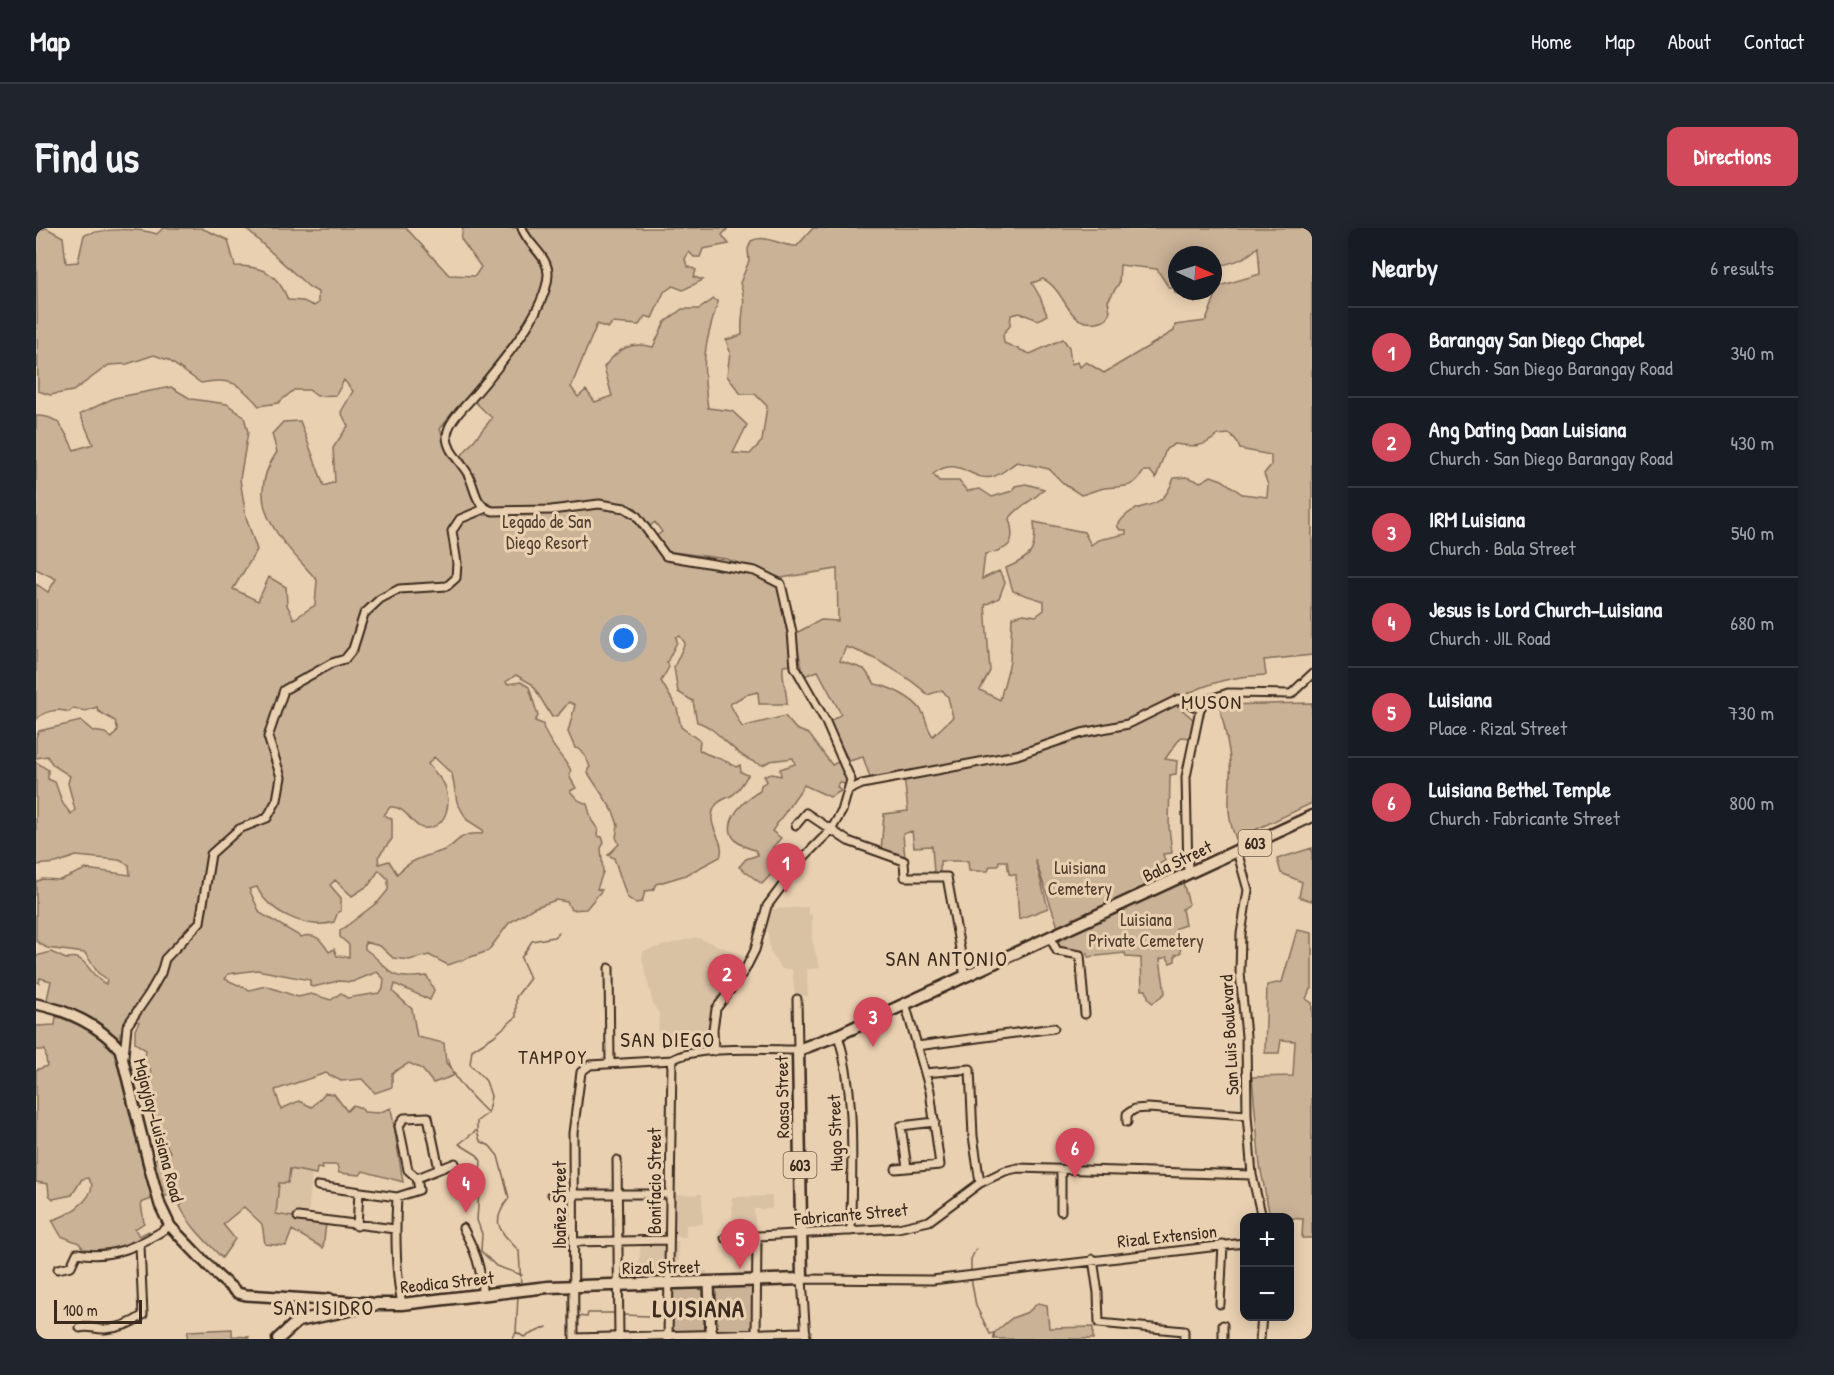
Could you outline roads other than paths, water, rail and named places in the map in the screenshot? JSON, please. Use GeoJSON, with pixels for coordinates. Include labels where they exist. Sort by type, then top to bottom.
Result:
{"type":"FeatureCollection","features":[{"type":"Feature","properties":{"kind":"main road","name":"Bala Street"},"geometry":{"type":"LineString","coordinates":[[798,1050],[838,1035],[1312,816]]}},
{"type":"Feature","properties":{"kind":"main road","name":"Roasa Street"},"geometry":{"type":"LineString","coordinates":[[798,1050],[802,1279]]}},
{"type":"Feature","properties":{"kind":"main road","name":"Rizal Street"},"geometry":{"type":"LineString","coordinates":[[521,1290],[620,1284],[802,1279]]}},
{"type":"Feature","properties":{"kind":"main road","name":"Reodica Street"},"geometry":{"type":"LineString","coordinates":[[278,1339],[298,1321],[330,1313],[377,1304],[402,1304],[521,1290]]}},
{"type":"Feature","properties":{"kind":"main road"},"geometry":{"type":"LineString","coordinates":[[329,1299],[330,1313]]}},
{"type":"Feature","properties":{"kind":"street"},"geometry":{"type":"LineString","coordinates":[[484,509],[478,502],[469,475],[451,451],[447,438],[448,429],[457,414],[519,340],[542,300],[548,277],[548,263],[530,244],[522,228]]}},
{"type":"Feature","properties":{"kind":"street"},"geometry":{"type":"LineString","coordinates":[[124,1059],[127,1026],[157,980],[165,959],[200,922],[211,854],[239,829],[267,818],[277,800],[281,777],[268,737],[284,690],[332,663],[345,659],[353,649],[364,614],[380,599],[399,590],[447,586],[456,578],[457,563],[452,531],[460,519],[484,509],[533,511],[599,504],[625,508],[636,515],[666,556],[755,571],[781,584],[792,632],[795,667],[841,753],[851,780],[842,811],[831,830],[803,858],[767,906],[755,950],[745,970],[716,1009],[713,1029],[714,1051]]}},
{"type":"Feature","properties":{"kind":"street"},"geometry":{"type":"LineString","coordinates":[[1188,874],[1186,777],[1200,709],[1205,701],[1228,693],[1291,694],[1312,674]]}},
{"type":"Feature","properties":{"kind":"street"},"geometry":{"type":"LineString","coordinates":[[849,790],[862,784],[964,767],[1017,755],[1082,733],[1128,724],[1179,699],[1200,709]]}},
{"type":"Feature","properties":{"kind":"street"},"geometry":{"type":"LineString","coordinates":[[796,825],[806,813],[848,841],[904,861],[905,877],[947,877],[965,976]]}},
{"type":"Feature","properties":{"kind":"street","name":"San Luis Boulevard"},"geometry":{"type":"LineString","coordinates":[[1237,851],[1248,890],[1241,934],[1240,973],[1246,1036],[1247,1115],[1252,1175],[1261,1213]]}},
{"type":"Feature","properties":{"kind":"street"},"geometry":{"type":"LineString","coordinates":[[1050,937],[1057,951],[1080,955],[1085,1014]]}},
{"type":"Feature","properties":{"kind":"street"},"geometry":{"type":"LineString","coordinates":[[609,968],[610,1062]]}},
{"type":"Feature","properties":{"kind":"street","name":"Roasa Street"},"geometry":{"type":"LineString","coordinates":[[797,999],[798,1050]]}},
{"type":"Feature","properties":{"kind":"street","name":"Majayjay-Luisiana Road"},"geometry":{"type":"LineString","coordinates":[[36,1004],[78,1018],[98,1029],[120,1049],[160,1204],[170,1226],[214,1273],[238,1293],[377,1304]]}},
{"type":"Feature","properties":{"kind":"street"},"geometry":{"type":"LineString","coordinates":[[896,1169],[940,1165],[935,1122],[925,1073],[905,1004]]}},
{"type":"Feature","properties":{"kind":"street"},"geometry":{"type":"LineString","coordinates":[[917,1046],[1054,1028]]}},
{"type":"Feature","properties":{"kind":"street","name":"Hugo Street"},"geometry":{"type":"LineString","coordinates":[[838,1035],[844,1054],[849,1089],[851,1231]]}},
{"type":"Feature","properties":{"kind":"street","name":"Bala Street"},"geometry":{"type":"LineString","coordinates":[[581,1072],[590,1065],[672,1060],[677,1056],[714,1051],[798,1050]]}},
{"type":"Feature","properties":{"kind":"street","name":"Bonifacio Street"},"geometry":{"type":"LineString","coordinates":[[668,1338],[672,1060]]}},
{"type":"Feature","properties":{"kind":"street"},"geometry":{"type":"LineString","coordinates":[[925,1073],[970,1069],[973,1136],[980,1183]]}},
{"type":"Feature","properties":{"kind":"street","name":"Ibañez Street"},"geometry":{"type":"LineString","coordinates":[[574,1339],[573,1133],[581,1072]]}},
{"type":"Feature","properties":{"kind":"street"},"geometry":{"type":"LineString","coordinates":[[1127,1122],[1127,1114],[1135,1109],[1148,1108],[1247,1115]]}},
{"type":"Feature","properties":{"kind":"street"},"geometry":{"type":"LineString","coordinates":[[318,1186],[397,1197],[419,1190],[417,1178],[408,1170],[399,1126],[404,1118],[428,1117],[439,1169]]}},
{"type":"Feature","properties":{"kind":"street"},"geometry":{"type":"LineString","coordinates":[[907,1168],[902,1125],[935,1122]]}},
{"type":"Feature","properties":{"kind":"street"},"geometry":{"type":"LineString","coordinates":[[617,1160],[620,1241],[619,1338]]}},
{"type":"Feature","properties":{"kind":"street"},"geometry":{"type":"LineString","coordinates":[[417,1178],[455,1163]]}},
{"type":"Feature","properties":{"kind":"street"},"geometry":{"type":"LineString","coordinates":[[1060,1211],[1061,1170]]}},
{"type":"Feature","properties":{"kind":"street","name":"Fabricante Street"},"geometry":{"type":"LineString","coordinates":[[725,1238],[898,1228],[929,1221],[980,1183],[1005,1171],[1061,1170],[1252,1175]]}},
{"type":"Feature","properties":{"kind":"street"},"geometry":{"type":"LineString","coordinates":[[357,1226],[359,1192]]}},
{"type":"Feature","properties":{"kind":"street"},"geometry":{"type":"LineString","coordinates":[[552,1194],[669,1194]]}},
{"type":"Feature","properties":{"kind":"street"},"geometry":{"type":"LineString","coordinates":[[397,1197],[395,1229],[398,1286],[402,1304]]}},
{"type":"Feature","properties":{"kind":"street"},"geometry":{"type":"LineString","coordinates":[[298,1217],[395,1229]]}},
{"type":"Feature","properties":{"kind":"street"},"geometry":{"type":"LineString","coordinates":[[58,1269],[70,1266],[76,1253],[104,1255],[140,1245],[170,1226]]}},
{"type":"Feature","properties":{"kind":"street"},"geometry":{"type":"LineString","coordinates":[[464,1228],[477,1255],[482,1275],[482,1294]]}},
{"type":"Feature","properties":{"kind":"street"},"geometry":{"type":"LineString","coordinates":[[756,1336],[757,1236]]}},
{"type":"Feature","properties":{"kind":"street"},"geometry":{"type":"LineString","coordinates":[[574,1242],[668,1240]]}},
{"type":"Feature","properties":{"kind":"street","name":"Rizal Extension"},"geometry":{"type":"LineString","coordinates":[[802,1279],[932,1280],[998,1274],[1093,1259],[1240,1243]]}},
{"type":"Feature","properties":{"kind":"street"},"geometry":{"type":"LineString","coordinates":[[1220,1304],[1223,1244]]}},
{"type":"Feature","properties":{"kind":"street"},"geometry":{"type":"LineString","coordinates":[[80,1328],[89,1325],[104,1329],[134,1323],[143,1315],[140,1245]]}},
{"type":"Feature","properties":{"kind":"street"},"geometry":{"type":"LineString","coordinates":[[1093,1259],[1098,1293],[1099,1323],[1184,1331],[1184,1339]]}},
{"type":"Feature","properties":{"kind":"street","name":"Roasa Street"},"geometry":{"type":"LineString","coordinates":[[802,1279],[806,1336]]}},
{"type":"Feature","properties":{"kind":"street"},"geometry":{"type":"LineString","coordinates":[[709,1282],[711,1337]]}},
{"type":"Feature","properties":{"kind":"street"},"geometry":{"type":"LineString","coordinates":[[1260,1339],[1262,1321]]}},
{"type":"Feature","properties":{"kind":"street"},"geometry":{"type":"LineString","coordinates":[[1223,1325],[1223,1339]]}},
{"type":"Feature","properties":{"kind":"street"},"geometry":{"type":"LineString","coordinates":[[574,1339],[806,1336]]}},
{"type":"Feature","properties":{"kind":"waterway"},"geometry":{"type":"LineString","coordinates":[[488,1112],[491,1096],[486,1081],[470,1064],[472,1050],[494,1036],[516,1017],[516,997],[530,978],[521,958],[532,941],[554,937],[559,932]]}},
{"type":"Feature","properties":{"kind":"waterway"},"geometry":{"type":"LineString","coordinates":[[448,1059],[459,1081],[488,1113],[477,1121],[477,1130],[459,1144],[477,1155],[481,1161],[477,1220],[482,1234],[481,1251],[496,1266],[522,1275]]}},
{"type":"Feature","properties":{"kind":"waterway"},"geometry":{"type":"LineString","coordinates":[[477,1131],[480,1141],[490,1146],[498,1156],[509,1198],[499,1214],[498,1221],[502,1232],[519,1251],[521,1285]]}},
{"type":"Feature","properties":{"kind":"waterway"},"geometry":{"type":"LineString","coordinates":[[971,1273],[971,1259],[976,1249]]}},
{"type":"Feature","properties":{"kind":"waterway"},"geometry":{"type":"LineString","coordinates":[[971,1278],[976,1306],[990,1334],[994,1333],[994,1339]]}},
{"type":"Feature","properties":{"kind":"waterway"},"geometry":{"type":"LineString","coordinates":[[513,1339],[516,1332],[518,1296]]}},
{"type":"Feature","properties":{"kind":"waterway"},"geometry":{"type":"LineString","coordinates":[[578,1316],[587,1317],[588,1313],[615,1313]]}},
{"type":"Feature","properties":{"kind":"waterway"},"geometry":{"type":"LineString","coordinates":[[623,1315],[649,1316]]}},
{"type":"Feature","properties":{"kind":"waterway"},"geometry":{"type":"LineString","coordinates":[[516,1332],[524,1337],[547,1327]]}},
{"type":"Feature","properties":{"kind":"place","name":"Barangay San Diego Chapel"},"geometry":{"type":"Point","coordinates":[786,893]}},
{"type":"Feature","properties":{"kind":"place","name":"Ang Dating Daan Luisiana"},"geometry":{"type":"Point","coordinates":[727,1004]}},
{"type":"Feature","properties":{"kind":"place","name":"IRM Luisiana"},"geometry":{"type":"Point","coordinates":[873,1047]}},
{"type":"Feature","properties":{"kind":"place","name":"Luisiana Bethel Temple"},"geometry":{"type":"Point","coordinates":[1075,1178]}},
{"type":"Feature","properties":{"kind":"place","name":"Jesus is Lord Church-Luisiana"},"geometry":{"type":"Point","coordinates":[466,1213]}},
{"type":"Feature","properties":{"kind":"place","name":"Luisiana"},"geometry":{"type":"Point","coordinates":[740,1269]}},
{"type":"Feature","properties":{"kind":"district","name":"MUSON"},"geometry":{"type":"Point","coordinates":[1212,701]}},
{"type":"Feature","properties":{"kind":"district","name":"SAN ANTONIO"},"geometry":{"type":"Point","coordinates":[947,958]}},
{"type":"Feature","properties":{"kind":"district","name":"SAN DIEGO"},"geometry":{"type":"Point","coordinates":[668,1039]}},
{"type":"Feature","properties":{"kind":"district","name":"TAMPOY"},"geometry":{"type":"Point","coordinates":[553,1056]}},
{"type":"Feature","properties":{"kind":"district","name":"SAN ISIDRO"},"geometry":{"type":"Point","coordinates":[324,1307]}},
{"type":"Feature","properties":{"kind":"district","name":"LUISIANA"},"geometry":{"type":"Point","coordinates":[699,1308]}},
{"type":"Feature","properties":{"kind":"park label","name":"Legado de San Diego Resort"},"geometry":{"type":"Point","coordinates":[547,531]}},
{"type":"Feature","properties":{"kind":"park label","name":"Luisiana Cemetery"},"geometry":{"type":"Point","coordinates":[1080,877]}},
{"type":"Feature","properties":{"kind":"park label","name":"Luisiana Private Cemetery"},"geometry":{"type":"Point","coordinates":[1146,929]}}]}
